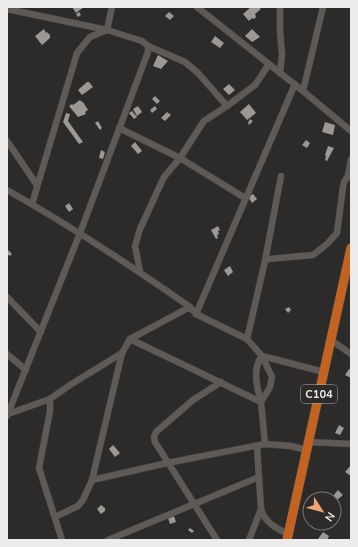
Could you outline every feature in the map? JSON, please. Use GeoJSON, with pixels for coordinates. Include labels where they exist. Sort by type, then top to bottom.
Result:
{"type":"FeatureCollection","features":[{"type":"Feature","properties":{"kind":"highway","name":"C104"},"geometry":{"type":"LineString","coordinates":[[288,537],[351,248]]}},
{"type":"Feature","properties":{"kind":"street"},"geometry":{"type":"LineString","coordinates":[[107,30],[112,7]]}},
{"type":"Feature","properties":{"kind":"street"},"geometry":{"type":"LineString","coordinates":[[197,7],[295,84],[351,131]]}},
{"type":"Feature","properties":{"kind":"street"},"geometry":{"type":"LineString","coordinates":[[280,7],[282,55],[280,73]]}},
{"type":"Feature","properties":{"kind":"street"},"geometry":{"type":"LineString","coordinates":[[303,91],[323,7]]}},
{"type":"Feature","properties":{"kind":"street"},"geometry":{"type":"LineString","coordinates":[[7,9],[107,30],[142,41],[148,46],[185,62],[198,73],[228,106]]}},
{"type":"Feature","properties":{"kind":"street"},"geometry":{"type":"LineString","coordinates":[[32,204],[77,53],[90,37],[107,30]]}},
{"type":"Feature","properties":{"kind":"street"},"geometry":{"type":"LineString","coordinates":[[8,415],[80,233],[148,52],[148,46]]}},
{"type":"Feature","properties":{"kind":"street"},"geometry":{"type":"LineString","coordinates":[[140,272],[135,246],[140,229],[164,177],[180,158],[204,121],[228,106],[255,85],[269,64]]}},
{"type":"Feature","properties":{"kind":"street"},"geometry":{"type":"LineString","coordinates":[[196,314],[295,84]]}},
{"type":"Feature","properties":{"kind":"street"},"geometry":{"type":"LineString","coordinates":[[119,128],[180,158],[245,198]]}},
{"type":"Feature","properties":{"kind":"street"},"geometry":{"type":"LineString","coordinates":[[7,141],[37,185]]}},
{"type":"Feature","properties":{"kind":"street"},"geometry":{"type":"LineString","coordinates":[[265,261],[269,259],[313,255],[327,244],[336,233],[344,182],[350,177],[351,159]]}},
{"type":"Feature","properties":{"kind":"street"},"geometry":{"type":"LineString","coordinates":[[247,339],[265,261],[281,176]]}},
{"type":"Feature","properties":{"kind":"street"},"geometry":{"type":"LineString","coordinates":[[7,190],[80,233],[140,272],[190,307],[196,314],[247,339],[262,356],[272,376],[270,387],[260,402]]}},
{"type":"Feature","properties":{"kind":"street"},"geometry":{"type":"LineString","coordinates":[[7,297],[41,332]]}},
{"type":"Feature","properties":{"kind":"street"},"geometry":{"type":"LineString","coordinates":[[55,517],[78,506],[83,500],[92,480],[122,353],[130,339],[190,307]]}},
{"type":"Feature","properties":{"kind":"street"},"geometry":{"type":"LineString","coordinates":[[130,339],[260,402]]}},
{"type":"Feature","properties":{"kind":"street"},"geometry":{"type":"LineString","coordinates":[[331,340],[351,354]]}},
{"type":"Feature","properties":{"kind":"street"},"geometry":{"type":"LineString","coordinates":[[8,415],[50,399],[122,353]]}},
{"type":"Feature","properties":{"kind":"street"},"geometry":{"type":"LineString","coordinates":[[7,354],[26,370]]}},
{"type":"Feature","properties":{"kind":"street"},"geometry":{"type":"LineString","coordinates":[[262,356],[324,372]]}},
{"type":"Feature","properties":{"kind":"street"},"geometry":{"type":"LineString","coordinates":[[262,356],[259,360],[257,371],[257,386],[265,444]]}},
{"type":"Feature","properties":{"kind":"street"},"geometry":{"type":"LineString","coordinates":[[217,540],[167,463],[155,442],[154,437],[156,432],[193,400],[220,382]]}},
{"type":"Feature","properties":{"kind":"street"},"geometry":{"type":"LineString","coordinates":[[50,399],[50,411],[39,468],[62,540]]}},
{"type":"Feature","properties":{"kind":"street"},"geometry":{"type":"LineString","coordinates":[[92,480],[167,463],[265,444],[291,446],[351,444]]}},
{"type":"Feature","properties":{"kind":"street"},"geometry":{"type":"LineString","coordinates":[[257,446],[261,509],[263,515],[274,527],[288,537]]}},
{"type":"Feature","properties":{"kind":"street"},"geometry":{"type":"LineString","coordinates":[[108,540],[259,477]]}},
{"type":"Feature","properties":{"kind":"street"},"geometry":{"type":"LineString","coordinates":[[249,540],[261,509]]}},
{"type":"Feature","properties":{"kind":"building"},"geometry":{"type":"Polygon","coordinates":[[[72,7],[84,7],[76,13],[72,7]]]}},
{"type":"Feature","properties":{"kind":"building"},"geometry":{"type":"Polygon","coordinates":[[[251,7],[258,7],[261,9],[255,14],[256,17],[254,19],[252,18],[249,21],[243,14],[251,7]]]}},
{"type":"Feature","properties":{"kind":"building"},"geometry":{"type":"Polygon","coordinates":[[[79,12],[81,15],[78,17],[76,14],[79,12]]]}},
{"type":"Feature","properties":{"kind":"building"},"geometry":{"type":"Polygon","coordinates":[[[169,12],[174,16],[170,20],[165,16],[169,12]]]}},
{"type":"Feature","properties":{"kind":"building"},"geometry":{"type":"Polygon","coordinates":[[[44,29],[46,33],[47,32],[50,35],[50,38],[42,45],[35,36],[44,29]]]}},
{"type":"Feature","properties":{"kind":"building"},"geometry":{"type":"Polygon","coordinates":[[[252,29],[260,37],[252,42],[245,36],[252,29]]]}},
{"type":"Feature","properties":{"kind":"building"},"geometry":{"type":"Polygon","coordinates":[[[215,36],[224,43],[220,48],[211,42],[215,36]]]}},
{"type":"Feature","properties":{"kind":"building"},"geometry":{"type":"Polygon","coordinates":[[[158,55],[168,61],[161,69],[153,66],[158,55]]]}},
{"type":"Feature","properties":{"kind":"building"},"geometry":{"type":"Polygon","coordinates":[[[89,82],[93,87],[82,95],[78,90],[89,82]]]}},
{"type":"Feature","properties":{"kind":"building"},"geometry":{"type":"Polygon","coordinates":[[[229,84],[235,90],[229,95],[223,89],[229,84]]]}},
{"type":"Feature","properties":{"kind":"building"},"geometry":{"type":"Polygon","coordinates":[[[155,96],[160,101],[157,104],[152,99],[155,96]]]}},
{"type":"Feature","properties":{"kind":"building"},"geometry":{"type":"Polygon","coordinates":[[[80,100],[88,110],[85,112],[86,114],[78,117],[69,106],[80,100]]]}},
{"type":"Feature","properties":{"kind":"building"},"geometry":{"type":"Polygon","coordinates":[[[249,104],[256,113],[247,120],[240,112],[249,104]]]}},
{"type":"Feature","properties":{"kind":"building"},"geometry":{"type":"Polygon","coordinates":[[[138,106],[142,112],[137,116],[133,109],[138,106]]]}},
{"type":"Feature","properties":{"kind":"building"},"geometry":{"type":"Polygon","coordinates":[[[155,106],[157,109],[152,113],[150,110],[155,106]]]}},
{"type":"Feature","properties":{"kind":"building"},"geometry":{"type":"Polygon","coordinates":[[[132,111],[137,117],[134,119],[129,113],[132,111]]]}},
{"type":"Feature","properties":{"kind":"building"},"geometry":{"type":"Polygon","coordinates":[[[167,112],[171,115],[165,121],[161,118],[167,112]]]}},
{"type":"Feature","properties":{"kind":"building"},"geometry":{"type":"Polygon","coordinates":[[[66,113],[70,114],[68,121],[83,142],[79,144],[63,122],[66,113]]]}},
{"type":"Feature","properties":{"kind":"building"},"geometry":{"type":"Polygon","coordinates":[[[250,119],[253,121],[249,125],[248,123],[250,119]]]}},
{"type":"Feature","properties":{"kind":"building"},"geometry":{"type":"Polygon","coordinates":[[[98,121],[102,128],[100,130],[95,123],[98,121]]]}},
{"type":"Feature","properties":{"kind":"building"},"geometry":{"type":"Polygon","coordinates":[[[325,122],[335,125],[333,135],[322,132],[325,122]]]}},
{"type":"Feature","properties":{"kind":"building"},"geometry":{"type":"Polygon","coordinates":[[[306,140],[310,143],[307,148],[302,145],[306,140]]]}},
{"type":"Feature","properties":{"kind":"building"},"geometry":{"type":"Polygon","coordinates":[[[135,142],[142,151],[138,154],[131,146],[135,142]]]}},
{"type":"Feature","properties":{"kind":"building"},"geometry":{"type":"Polygon","coordinates":[[[328,146],[334,148],[327,161],[325,160],[325,155],[328,146]]]}},
{"type":"Feature","properties":{"kind":"building"},"geometry":{"type":"Polygon","coordinates":[[[101,150],[105,152],[103,159],[99,158],[101,150]]]}},
{"type":"Feature","properties":{"kind":"building"},"geometry":{"type":"Polygon","coordinates":[[[253,194],[257,199],[252,203],[248,197],[253,194]]]}},
{"type":"Feature","properties":{"kind":"building"},"geometry":{"type":"Polygon","coordinates":[[[69,203],[73,209],[69,212],[65,206],[69,203]]]}},
{"type":"Feature","properties":{"kind":"building"},"geometry":{"type":"Polygon","coordinates":[[[218,226],[220,230],[218,231],[219,234],[217,235],[218,238],[216,239],[211,230],[218,226]]]}},
{"type":"Feature","properties":{"kind":"building"},"geometry":{"type":"Polygon","coordinates":[[[8,250],[12,254],[10,256],[7,254],[8,250]]]}},
{"type":"Feature","properties":{"kind":"building"},"geometry":{"type":"Polygon","coordinates":[[[230,266],[233,272],[228,276],[224,270],[230,266]]]}},
{"type":"Feature","properties":{"kind":"building"},"geometry":{"type":"Polygon","coordinates":[[[289,307],[291,310],[288,313],[285,309],[289,307]]]}},
{"type":"Feature","properties":{"kind":"building"},"geometry":{"type":"Polygon","coordinates":[[[349,369],[351,370],[351,378],[345,375],[349,369]]]}},
{"type":"Feature","properties":{"kind":"building"},"geometry":{"type":"Polygon","coordinates":[[[339,425],[344,428],[340,435],[335,433],[339,425]]]}},
{"type":"Feature","properties":{"kind":"building"},"geometry":{"type":"Polygon","coordinates":[[[113,445],[120,453],[115,457],[109,449],[113,445]]]}},
{"type":"Feature","properties":{"kind":"building"},"geometry":{"type":"Polygon","coordinates":[[[351,465],[351,476],[345,472],[351,465]]]}},
{"type":"Feature","properties":{"kind":"building"},"geometry":{"type":"Polygon","coordinates":[[[101,505],[105,508],[105,511],[101,514],[97,509],[101,505]]]}},
{"type":"Feature","properties":{"kind":"building"},"geometry":{"type":"Polygon","coordinates":[[[174,516],[176,522],[170,524],[168,518],[174,516]]]}},
{"type":"Feature","properties":{"kind":"building"},"geometry":{"type":"Polygon","coordinates":[[[190,528],[194,531],[192,533],[188,530],[190,528]]]}},
{"type":"Feature","properties":{"kind":"building"},"geometry":{"type":"Polygon","coordinates":[[[323,532],[329,536],[327,540],[318,539],[323,532]]]}}]}
